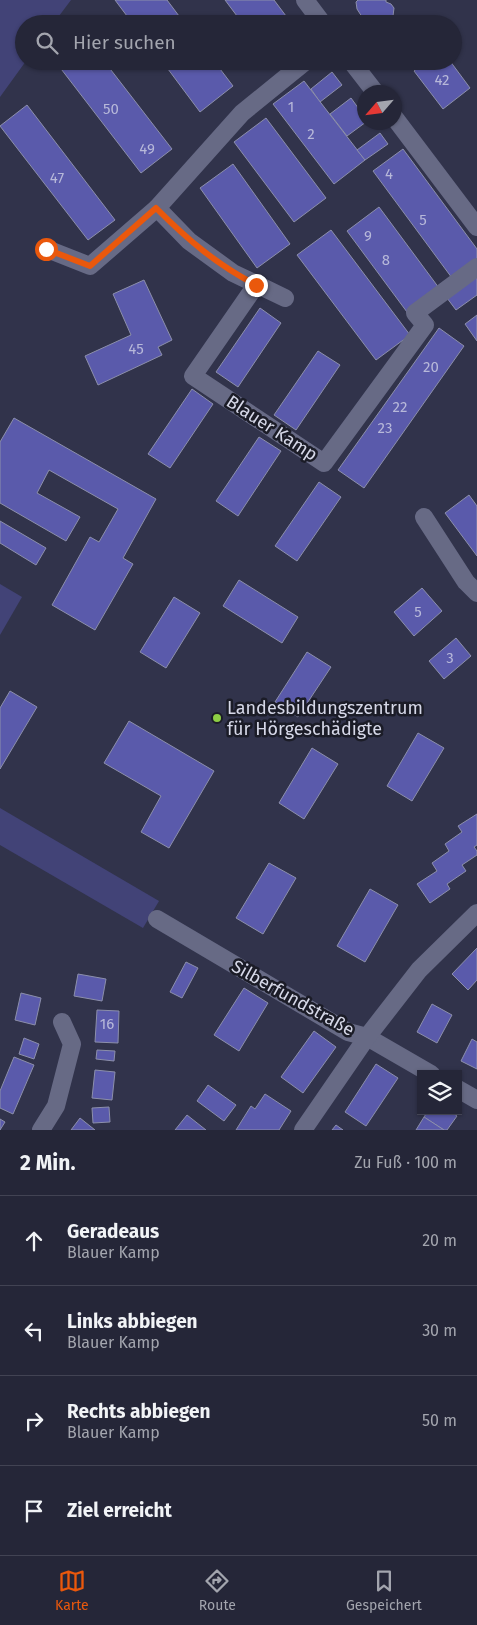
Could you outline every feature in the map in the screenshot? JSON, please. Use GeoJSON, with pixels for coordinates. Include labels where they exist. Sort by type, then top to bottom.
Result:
{"type":"FeatureCollection","features":[{"type":"Feature","properties":{"kind":"street"},"geometry":{"type":"LineString","coordinates":[[305,0],[316,15]]}},
{"type":"Feature","properties":{"kind":"street"},"geometry":{"type":"LineString","coordinates":[[46,249],[90,266],[156,208],[242,113],[295,70]]}},
{"type":"Feature","properties":{"kind":"street"},"geometry":{"type":"LineString","coordinates":[[359,70],[370,85]]}},
{"type":"Feature","properties":{"kind":"street"},"geometry":{"type":"LineString","coordinates":[[402,128],[477,227]]}},
{"type":"Feature","properties":{"kind":"street"},"geometry":{"type":"LineString","coordinates":[[156,208],[189,240],[233,273],[285,298]]}},
{"type":"Feature","properties":{"kind":"street","name":"Blauer Kamp"},"geometry":{"type":"LineString","coordinates":[[256,285],[193,376],[324,462],[425,325],[415,313],[477,267]]}},
{"type":"Feature","properties":{"kind":"street"},"geometry":{"type":"LineString","coordinates":[[424,518],[466,582],[477,593]]}},
{"type":"Feature","properties":{"kind":"street"},"geometry":{"type":"LineString","coordinates":[[303,1130],[367,1037],[419,970],[477,913]]}},
{"type":"Feature","properties":{"kind":"street","name":"Silberfundstraße"},"geometry":{"type":"LineString","coordinates":[[157,919],[348,1032],[367,1037],[424,1070]]}},
{"type":"Feature","properties":{"kind":"street"},"geometry":{"type":"LineString","coordinates":[[41,1130],[56,1106],[72,1044],[62,1022]]}},
{"type":"Feature","properties":{"kind":"street"},"geometry":{"type":"LineString","coordinates":[[462,1092],[477,1100]]}},
{"type":"Feature","properties":{"kind":"shaded area"},"geometry":{"type":"Polygon","coordinates":[[[0,0],[71,0],[60,15],[15,15],[15,70],[20,70],[0,97],[0,0]]]}},
{"type":"Feature","properties":{"kind":"shaded area"},"geometry":{"type":"Polygon","coordinates":[[[0,584],[22,597],[0,635],[0,584]]]}},
{"type":"Feature","properties":{"kind":"shaded area"},"geometry":{"type":"Polygon","coordinates":[[[0,808],[159,901],[143,928],[0,845],[0,808]]]}},
{"type":"Feature","properties":{"kind":"building"},"geometry":{"type":"Polygon","coordinates":[[[115,0],[167,0],[178,15],[126,15],[115,0]]]}},
{"type":"Feature","properties":{"kind":"building"},"geometry":{"type":"Polygon","coordinates":[[[225,0],[274,0],[285,15],[236,15],[225,0]]]}},
{"type":"Feature","properties":{"kind":"building"},"geometry":{"type":"Polygon","coordinates":[[[358,0],[386,0],[394,8],[393,15],[361,15],[356,2],[358,0]]]}},
{"type":"Feature","properties":{"kind":"building"},"geometry":{"type":"Polygon","coordinates":[[[62,70],[111,70],[172,149],[141,173],[62,70]]]}},
{"type":"Feature","properties":{"kind":"building"},"geometry":{"type":"Polygon","coordinates":[[[169,70],[221,70],[233,86],[200,112],[169,70]]]}},
{"type":"Feature","properties":{"kind":"building"},"geometry":{"type":"Polygon","coordinates":[[[457,70],[470,88],[443,109],[414,71],[457,70]]]}},
{"type":"Feature","properties":{"kind":"building"},"geometry":{"type":"Polygon","coordinates":[[[332,72],[342,85],[320,102],[311,89],[332,72]]]}},
{"type":"Feature","properties":{"kind":"building"},"geometry":{"type":"Polygon","coordinates":[[[304,81],[365,160],[334,184],[273,104],[304,81]]]}},
{"type":"Feature","properties":{"kind":"building"},"geometry":{"type":"Polygon","coordinates":[[[351,98],[357,106],[357,129],[347,136],[330,114],[351,98]]]}},
{"type":"Feature","properties":{"kind":"building"},"geometry":{"type":"Polygon","coordinates":[[[27,105],[115,220],[88,240],[0,126],[27,105]]]}},
{"type":"Feature","properties":{"kind":"building"},"geometry":{"type":"Polygon","coordinates":[[[266,118],[326,198],[294,222],[234,142],[266,118]]]}},
{"type":"Feature","properties":{"kind":"building"},"geometry":{"type":"Polygon","coordinates":[[[380,133],[388,144],[365,160],[357,150],[380,133]]]}},
{"type":"Feature","properties":{"kind":"building"},"geometry":{"type":"Polygon","coordinates":[[[403,149],[477,249],[477,260],[452,278],[373,171],[403,149]]]}},
{"type":"Feature","properties":{"kind":"building"},"geometry":{"type":"Polygon","coordinates":[[[233,164],[290,244],[257,268],[200,188],[233,164]]]}},
{"type":"Feature","properties":{"kind":"building"},"geometry":{"type":"Polygon","coordinates":[[[379,207],[439,288],[407,312],[347,231],[379,207]]]}},
{"type":"Feature","properties":{"kind":"building"},"geometry":{"type":"Polygon","coordinates":[[[331,230],[410,335],[376,360],[297,255],[331,230]]]}},
{"type":"Feature","properties":{"kind":"building"},"geometry":{"type":"Polygon","coordinates":[[[477,277],[477,295],[456,310],[447,298],[477,277]]]}},
{"type":"Feature","properties":{"kind":"building"},"geometry":{"type":"Polygon","coordinates":[[[144,280],[172,340],[158,347],[162,355],[98,385],[85,356],[131,335],[113,294],[144,280]]]}},
{"type":"Feature","properties":{"kind":"building"},"geometry":{"type":"Polygon","coordinates":[[[260,308],[281,323],[238,387],[216,372],[260,308]]]}},
{"type":"Feature","properties":{"kind":"building"},"geometry":{"type":"Polygon","coordinates":[[[477,315],[477,341],[465,324],[477,315]]]}},
{"type":"Feature","properties":{"kind":"building"},"geometry":{"type":"Polygon","coordinates":[[[439,328],[464,346],[364,488],[338,470],[439,328]]]}},
{"type":"Feature","properties":{"kind":"building"},"geometry":{"type":"Polygon","coordinates":[[[318,351],[340,365],[296,430],[274,415],[318,351]]]}},
{"type":"Feature","properties":{"kind":"building"},"geometry":{"type":"Polygon","coordinates":[[[192,389],[213,404],[170,468],[148,454],[192,389]]]}},
{"type":"Feature","properties":{"kind":"building"},"geometry":{"type":"Polygon","coordinates":[[[14,418],[156,499],[123,558],[133,564],[95,630],[52,605],[90,537],[99,542],[118,509],[49,470],[37,493],[80,517],[66,541],[0,503],[0,442],[14,418]]]}},
{"type":"Feature","properties":{"kind":"building"},"geometry":{"type":"Polygon","coordinates":[[[259,437],[281,451],[238,516],[216,501],[259,437]]]}},
{"type":"Feature","properties":{"kind":"building"},"geometry":{"type":"Polygon","coordinates":[[[319,482],[341,497],[297,561],[275,546],[319,482]]]}},
{"type":"Feature","properties":{"kind":"building"},"geometry":{"type":"Polygon","coordinates":[[[469,495],[477,506],[477,556],[445,513],[469,495]]]}},
{"type":"Feature","properties":{"kind":"building"},"geometry":{"type":"Polygon","coordinates":[[[0,521],[46,548],[36,565],[0,543],[0,521]]]}},
{"type":"Feature","properties":{"kind":"building"},"geometry":{"type":"Polygon","coordinates":[[[239,580],[298,617],[282,643],[223,606],[239,580]]]}},
{"type":"Feature","properties":{"kind":"building"},"geometry":{"type":"Polygon","coordinates":[[[422,588],[442,611],[414,636],[394,612],[422,588]]]}},
{"type":"Feature","properties":{"kind":"building"},"geometry":{"type":"Polygon","coordinates":[[[174,597],[200,613],[166,668],[140,652],[174,597]]]}},
{"type":"Feature","properties":{"kind":"building"},"geometry":{"type":"Polygon","coordinates":[[[456,638],[471,656],[444,679],[429,661],[456,638]]]}},
{"type":"Feature","properties":{"kind":"building"},"geometry":{"type":"Polygon","coordinates":[[[307,652],[331,667],[298,717],[275,702],[307,652]]]}},
{"type":"Feature","properties":{"kind":"building"},"geometry":{"type":"Polygon","coordinates":[[[10,691],[37,707],[0,769],[0,708],[10,691]]]}},
{"type":"Feature","properties":{"kind":"building"},"geometry":{"type":"Polygon","coordinates":[[[129,721],[214,771],[169,848],[141,832],[161,796],[104,763],[129,721]]]}},
{"type":"Feature","properties":{"kind":"building"},"geometry":{"type":"Polygon","coordinates":[[[418,733],[444,748],[412,801],[387,786],[418,733]]]}},
{"type":"Feature","properties":{"kind":"building"},"geometry":{"type":"Polygon","coordinates":[[[312,748],[338,764],[304,819],[279,803],[312,748]]]}},
{"type":"Feature","properties":{"kind":"building"},"geometry":{"type":"Polygon","coordinates":[[[477,814],[477,845],[474,847],[477,855],[462,865],[466,871],[447,884],[450,889],[430,903],[417,884],[437,871],[432,863],[449,851],[445,844],[462,832],[458,826],[477,814]]]}},
{"type":"Feature","properties":{"kind":"building"},"geometry":{"type":"Polygon","coordinates":[[[269,863],[296,878],[263,934],[236,918],[269,863]]]}},
{"type":"Feature","properties":{"kind":"building"},"geometry":{"type":"Polygon","coordinates":[[[370,889],[398,905],[365,962],[337,946],[370,889]]]}},
{"type":"Feature","properties":{"kind":"building"},"geometry":{"type":"Polygon","coordinates":[[[477,948],[477,980],[468,990],[452,974],[477,948]]]}},
{"type":"Feature","properties":{"kind":"building"},"geometry":{"type":"Polygon","coordinates":[[[186,962],[198,968],[182,998],[170,992],[186,962]]]}},
{"type":"Feature","properties":{"kind":"building"},"geometry":{"type":"Polygon","coordinates":[[[78,974],[106,979],[102,1001],[74,996],[78,974]]]}},
{"type":"Feature","properties":{"kind":"building"},"geometry":{"type":"Polygon","coordinates":[[[244,988],[268,1003],[239,1051],[214,1035],[244,988]]]}},
{"type":"Feature","properties":{"kind":"building"},"geometry":{"type":"Polygon","coordinates":[[[21,993],[41,998],[35,1025],[15,1020],[21,993]]]}},
{"type":"Feature","properties":{"kind":"building"},"geometry":{"type":"Polygon","coordinates":[[[432,1004],[452,1015],[437,1043],[417,1032],[432,1004]]]}},
{"type":"Feature","properties":{"kind":"building"},"geometry":{"type":"Polygon","coordinates":[[[97,1010],[119,1011],[118,1043],[95,1042],[97,1010]]]}},
{"type":"Feature","properties":{"kind":"building"},"geometry":{"type":"Polygon","coordinates":[[[314,1031],[336,1047],[303,1093],[281,1077],[314,1031]]]}},
{"type":"Feature","properties":{"kind":"building"},"geometry":{"type":"Polygon","coordinates":[[[24,1038],[39,1044],[34,1059],[19,1054],[24,1038]]]}},
{"type":"Feature","properties":{"kind":"building"},"geometry":{"type":"Polygon","coordinates":[[[472,1039],[477,1042],[477,1069],[461,1061],[472,1039]]]}},
{"type":"Feature","properties":{"kind":"building"},"geometry":{"type":"Polygon","coordinates":[[[97,1050],[115,1051],[114,1061],[96,1059],[97,1050]]]}},
{"type":"Feature","properties":{"kind":"building"},"geometry":{"type":"Polygon","coordinates":[[[14,1057],[34,1065],[13,1114],[0,1108],[0,1091],[14,1057]]]}},
{"type":"Feature","properties":{"kind":"building"},"geometry":{"type":"Polygon","coordinates":[[[376,1064],[398,1078],[366,1126],[345,1112],[376,1064]]]}},
{"type":"Feature","properties":{"kind":"building"},"geometry":{"type":"Polygon","coordinates":[[[95,1070],[115,1072],[112,1100],[92,1098],[95,1070]]]}},
{"type":"Feature","properties":{"kind":"building"},"geometry":{"type":"Polygon","coordinates":[[[208,1085],[236,1105],[224,1121],[197,1101],[208,1085]]]}},
{"type":"Feature","properties":{"kind":"building"},"geometry":{"type":"Polygon","coordinates":[[[265,1094],[291,1111],[279,1130],[236,1130],[251,1106],[255,1109],[265,1094]]]}},
{"type":"Feature","properties":{"kind":"building"},"geometry":{"type":"Polygon","coordinates":[[[109,1107],[110,1122],[93,1123],[92,1108],[109,1107]]]}},
{"type":"Feature","properties":{"kind":"building"},"geometry":{"type":"Polygon","coordinates":[[[187,1115],[206,1130],[175,1130],[187,1115]]]}},
{"type":"Feature","properties":{"kind":"building"},"geometry":{"type":"Polygon","coordinates":[[[425,1115],[457,1116],[447,1130],[424,1117],[425,1115]]]}},
{"type":"Feature","properties":{"kind":"building"},"geometry":{"type":"Polygon","coordinates":[[[424,1117],[444,1130],[416,1130],[424,1117]]]}},
{"type":"Feature","properties":{"kind":"building"},"geometry":{"type":"Polygon","coordinates":[[[80,1118],[95,1130],[71,1130],[80,1118]]]}},
{"type":"Feature","properties":{"kind":"building"},"geometry":{"type":"Polygon","coordinates":[[[0,1119],[5,1122],[0,1130],[0,1119]]]}},
{"type":"Feature","properties":{"kind":"building"},"geometry":{"type":"Polygon","coordinates":[[[336,1125],[343,1130],[332,1130],[336,1125]]]}},
{"type":"Feature","properties":{"kind":"place","name":"Landesbildungszentrum für Hörgeschädigte"},"geometry":{"type":"Point","coordinates":[217,718]}},
{"type":"Feature","properties":{"kind":"route"},"geometry":{"type":"LineString","coordinates":[[46,249],[90,266],[156,208],[189,240],[233,273],[256,285]]}}]}
